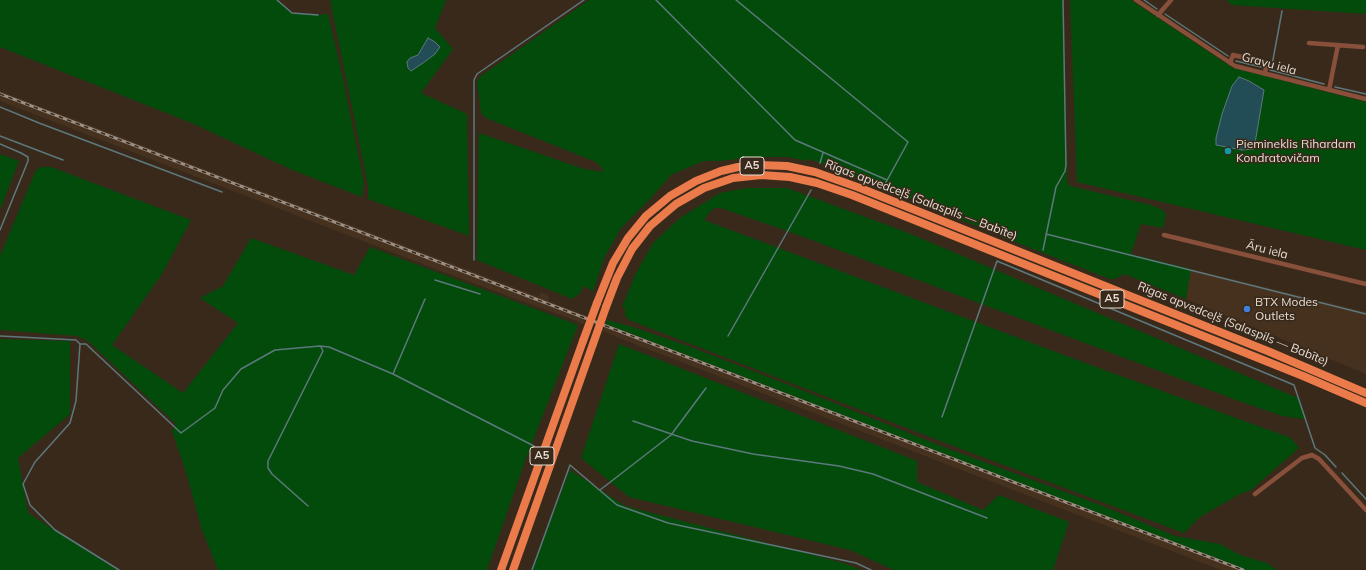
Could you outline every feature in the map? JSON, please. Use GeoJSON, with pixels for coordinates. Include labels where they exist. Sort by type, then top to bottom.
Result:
{"type":"FeatureCollection","features":[{"type":"Feature","properties":{"kind":"highway","name":"Rīgas apvedceļš (Salaspils — Babīte)"},"geometry":{"type":"LineString","coordinates":[[501,570],[583,341],[611,268],[626,242],[646,216],[670,196],[696,180],[721,170],[768,165],[787,166],[815,172],[860,188],[1325,374],[1366,393]]}},
{"type":"Feature","properties":{"kind":"highway","name":"Rīgas apvedceļš (Salaspils — Babīte)"},"geometry":{"type":"LineString","coordinates":[[513,570],[606,307],[622,267],[635,245],[650,226],[676,204],[704,188],[724,180],[751,176],[786,176],[817,183],[852,195],[1366,403]]}},
{"type":"Feature","properties":{"kind":"highway"},"geometry":{"type":"LineString","coordinates":[[1318,383],[1316,379],[1318,376],[1320,374],[1325,374]]}},
{"type":"Feature","properties":{"kind":"street","name":"Gravu iela"},"geometry":{"type":"LineString","coordinates":[[1136,0],[1230,64],[1366,99]]}},
{"type":"Feature","properties":{"kind":"street"},"geometry":{"type":"LineString","coordinates":[[1158,15],[1171,0]]}},
{"type":"Feature","properties":{"kind":"street"},"geometry":{"type":"LineString","coordinates":[[1309,43],[1363,47]]}},
{"type":"Feature","properties":{"kind":"street"},"geometry":{"type":"LineString","coordinates":[[1328,90],[1338,46]]}},
{"type":"Feature","properties":{"kind":"street"},"geometry":{"type":"LineString","coordinates":[[1230,64],[1233,55],[1264,62],[1266,66],[1265,74]]}},
{"type":"Feature","properties":{"kind":"street","name":"Āru iela"},"geometry":{"type":"LineString","coordinates":[[1164,235],[1366,284]]}},
{"type":"Feature","properties":{"kind":"street"},"geometry":{"type":"LineString","coordinates":[[1255,494],[1302,458],[1312,455],[1319,459],[1366,510]]}},
{"type":"Feature","properties":{"kind":"shaded area"},"geometry":{"type":"Polygon","coordinates":[[[0,91],[539,297],[541,292],[549,296],[548,301],[587,316],[584,324],[433,268],[0,101],[0,91]]]}},
{"type":"Feature","properties":{"kind":"shaded area"},"geometry":{"type":"Polygon","coordinates":[[[1191,269],[1366,312],[1366,374],[1186,299],[1191,269]]]}},
{"type":"Feature","properties":{"kind":"shaded area"},"geometry":{"type":"Polygon","coordinates":[[[605,324],[1247,570],[1221,570],[627,341],[603,331],[605,324]]]}},
{"type":"Feature","properties":{"kind":"green space"},"geometry":{"type":"Polygon","coordinates":[[[0,0],[277,0],[292,13],[318,15],[328,14],[364,183],[362,197],[290,169],[194,124],[0,47],[0,0]]]}},
{"type":"Feature","properties":{"kind":"green space"},"geometry":{"type":"Polygon","coordinates":[[[330,0],[446,0],[435,28],[453,49],[421,93],[467,114],[469,236],[368,199],[368,185],[330,0]]]}},
{"type":"Feature","properties":{"kind":"green space"},"geometry":{"type":"Polygon","coordinates":[[[589,0],[1063,0],[1067,182],[1070,186],[1151,205],[1163,210],[1166,214],[1163,228],[1141,224],[1131,254],[1191,269],[1186,299],[1124,274],[1115,279],[1110,279],[1015,242],[853,175],[809,159],[806,161],[788,157],[753,157],[720,161],[704,161],[671,175],[651,198],[621,228],[604,258],[593,291],[584,286],[579,294],[572,299],[477,260],[479,133],[584,169],[603,172],[602,168],[596,162],[486,118],[481,113],[477,82],[481,76],[589,0]]]}},
{"type":"Feature","properties":{"kind":"green space"},"geometry":{"type":"Polygon","coordinates":[[[1070,0],[1131,0],[1233,68],[1366,102],[1366,250],[1077,182],[1070,0]]]}},
{"type":"Feature","properties":{"kind":"green space"},"geometry":{"type":"Polygon","coordinates":[[[1226,0],[1366,0],[1366,14],[1232,5],[1226,0]]]}},
{"type":"Feature","properties":{"kind":"green space"},"geometry":{"type":"Polygon","coordinates":[[[0,154],[19,161],[0,210],[0,154]]]}},
{"type":"Feature","properties":{"kind":"green space"},"geometry":{"type":"Polygon","coordinates":[[[42,167],[51,167],[191,220],[162,274],[112,345],[183,393],[238,323],[200,298],[223,286],[251,238],[354,275],[370,247],[578,325],[525,461],[487,570],[218,570],[202,530],[186,472],[172,431],[176,424],[88,341],[77,336],[0,330],[0,256],[36,170],[42,167]]]}},
{"type":"Feature","properties":{"kind":"green space"},"geometry":{"type":"Polygon","coordinates":[[[747,188],[787,188],[906,232],[1298,398],[1305,419],[1282,416],[1239,401],[801,236],[721,208],[715,208],[704,220],[1088,364],[1291,438],[1299,448],[1251,490],[1240,494],[1200,517],[1184,533],[943,442],[629,320],[625,316],[625,308],[622,307],[635,275],[653,243],[680,218],[720,193],[747,188]]]}},
{"type":"Feature","properties":{"kind":"green space"},"geometry":{"type":"Polygon","coordinates":[[[607,320],[636,328],[688,346],[941,446],[1103,506],[1175,536],[1220,544],[1240,555],[1267,563],[1277,570],[1247,570],[606,324],[607,320]]]}},
{"type":"Feature","properties":{"kind":"green space"},"geometry":{"type":"Polygon","coordinates":[[[0,339],[70,341],[70,414],[18,458],[28,513],[117,570],[0,570],[0,339]]]}},
{"type":"Feature","properties":{"kind":"green space"},"geometry":{"type":"Polygon","coordinates":[[[619,344],[917,461],[917,482],[983,510],[999,495],[1069,522],[1053,570],[894,570],[850,550],[629,497],[581,458],[619,344]]]}},
{"type":"Feature","properties":{"kind":"green space"},"geometry":{"type":"Polygon","coordinates":[[[570,470],[625,506],[847,564],[861,570],[532,570],[570,470]]]}},
{"type":"Feature","properties":{"kind":"water"},"geometry":{"type":"Polygon","coordinates":[[[428,38],[440,47],[435,54],[411,71],[408,68],[407,62],[410,58],[418,55],[428,38]]]}},
{"type":"Feature","properties":{"kind":"water"},"geometry":{"type":"Polygon","coordinates":[[[1239,77],[1264,90],[1254,149],[1242,150],[1216,145],[1216,138],[1222,114],[1232,86],[1239,77]]]}},
{"type":"Feature","properties":{"kind":"waterway"},"geometry":{"type":"LineString","coordinates":[[277,0],[292,13],[318,15]]}},
{"type":"Feature","properties":{"kind":"waterway"},"geometry":{"type":"LineString","coordinates":[[474,260],[474,80],[477,74],[584,0]]}},
{"type":"Feature","properties":{"kind":"waterway"},"geometry":{"type":"LineString","coordinates":[[656,0],[795,140],[887,180]]}},
{"type":"Feature","properties":{"kind":"waterway"},"geometry":{"type":"LineString","coordinates":[[736,0],[908,142],[885,184]]}},
{"type":"Feature","properties":{"kind":"waterway"},"geometry":{"type":"LineString","coordinates":[[1043,250],[1056,187],[1065,171],[1066,165],[1063,0]]}},
{"type":"Feature","properties":{"kind":"waterway"},"geometry":{"type":"LineString","coordinates":[[1144,0],[1157,9]]}},
{"type":"Feature","properties":{"kind":"waterway"},"geometry":{"type":"LineString","coordinates":[[1272,65],[1282,11]]}},
{"type":"Feature","properties":{"kind":"waterway"},"geometry":{"type":"LineString","coordinates":[[1165,14],[1228,56]]}},
{"type":"Feature","properties":{"kind":"waterway"},"geometry":{"type":"LineString","coordinates":[[1236,61],[1261,67]]}},
{"type":"Feature","properties":{"kind":"waterway"},"geometry":{"type":"LineString","coordinates":[[1270,70],[1324,84]]}},
{"type":"Feature","properties":{"kind":"waterway"},"geometry":{"type":"LineString","coordinates":[[1335,87],[1366,94]]}},
{"type":"Feature","properties":{"kind":"waterway"},"geometry":{"type":"LineString","coordinates":[[0,107],[222,192]]}},
{"type":"Feature","properties":{"kind":"waterway"},"geometry":{"type":"LineString","coordinates":[[0,136],[63,160]]}},
{"type":"Feature","properties":{"kind":"waterway"},"geometry":{"type":"LineString","coordinates":[[0,144],[28,157],[28,161],[0,230]]}},
{"type":"Feature","properties":{"kind":"waterway"},"geometry":{"type":"LineString","coordinates":[[820,163],[823,153]]}},
{"type":"Feature","properties":{"kind":"waterway"},"geometry":{"type":"LineString","coordinates":[[728,336],[811,190]]}},
{"type":"Feature","properties":{"kind":"waterway"},"geometry":{"type":"LineString","coordinates":[[1046,234],[1366,314]]}},
{"type":"Feature","properties":{"kind":"waterway"},"geometry":{"type":"LineString","coordinates":[[942,417],[997,261],[1294,385],[1315,448],[1325,455],[1336,467]]}},
{"type":"Feature","properties":{"kind":"waterway"},"geometry":{"type":"LineString","coordinates":[[435,280],[480,294]]}},
{"type":"Feature","properties":{"kind":"waterway"},"geometry":{"type":"LineString","coordinates":[[393,374],[425,299]]}},
{"type":"Feature","properties":{"kind":"waterway"},"geometry":{"type":"LineString","coordinates":[[0,336],[76,340],[80,344]]}},
{"type":"Feature","properties":{"kind":"waterway"},"geometry":{"type":"LineString","coordinates":[[119,570],[55,530],[30,505],[23,484],[35,462],[70,423],[76,401],[80,344],[86,344],[181,433],[215,408],[223,390],[241,369],[275,350],[320,346],[329,347],[393,374],[534,446]]}},
{"type":"Feature","properties":{"kind":"waterway"},"geometry":{"type":"LineString","coordinates":[[308,506],[272,474],[268,468],[268,461],[323,351],[321,347]]}},
{"type":"Feature","properties":{"kind":"waterway"},"geometry":{"type":"LineString","coordinates":[[600,490],[671,435],[706,388]]}},
{"type":"Feature","properties":{"kind":"waterway"},"geometry":{"type":"LineString","coordinates":[[633,421],[692,441],[753,454],[839,466],[873,474],[987,518]]}},
{"type":"Feature","properties":{"kind":"waterway"},"geometry":{"type":"LineString","coordinates":[[532,570],[570,465],[617,505],[668,523],[856,563],[871,570]]}},
{"type":"Feature","properties":{"kind":"waterway"},"geometry":{"type":"LineString","coordinates":[[1342,473],[1366,499]]}},
{"type":"Feature","properties":{"kind":"railway"},"geometry":{"type":"LineString","coordinates":[[0,94],[1243,570]]}},
{"type":"Feature","properties":{"kind":"place","name":"Piemineklis Rihardam Kondratovičam"},"geometry":{"type":"Point","coordinates":[1228,151]}},
{"type":"Feature","properties":{"kind":"place","name":"BTX Modes Outlets"},"geometry":{"type":"Point","coordinates":[1247,309]}}]}
